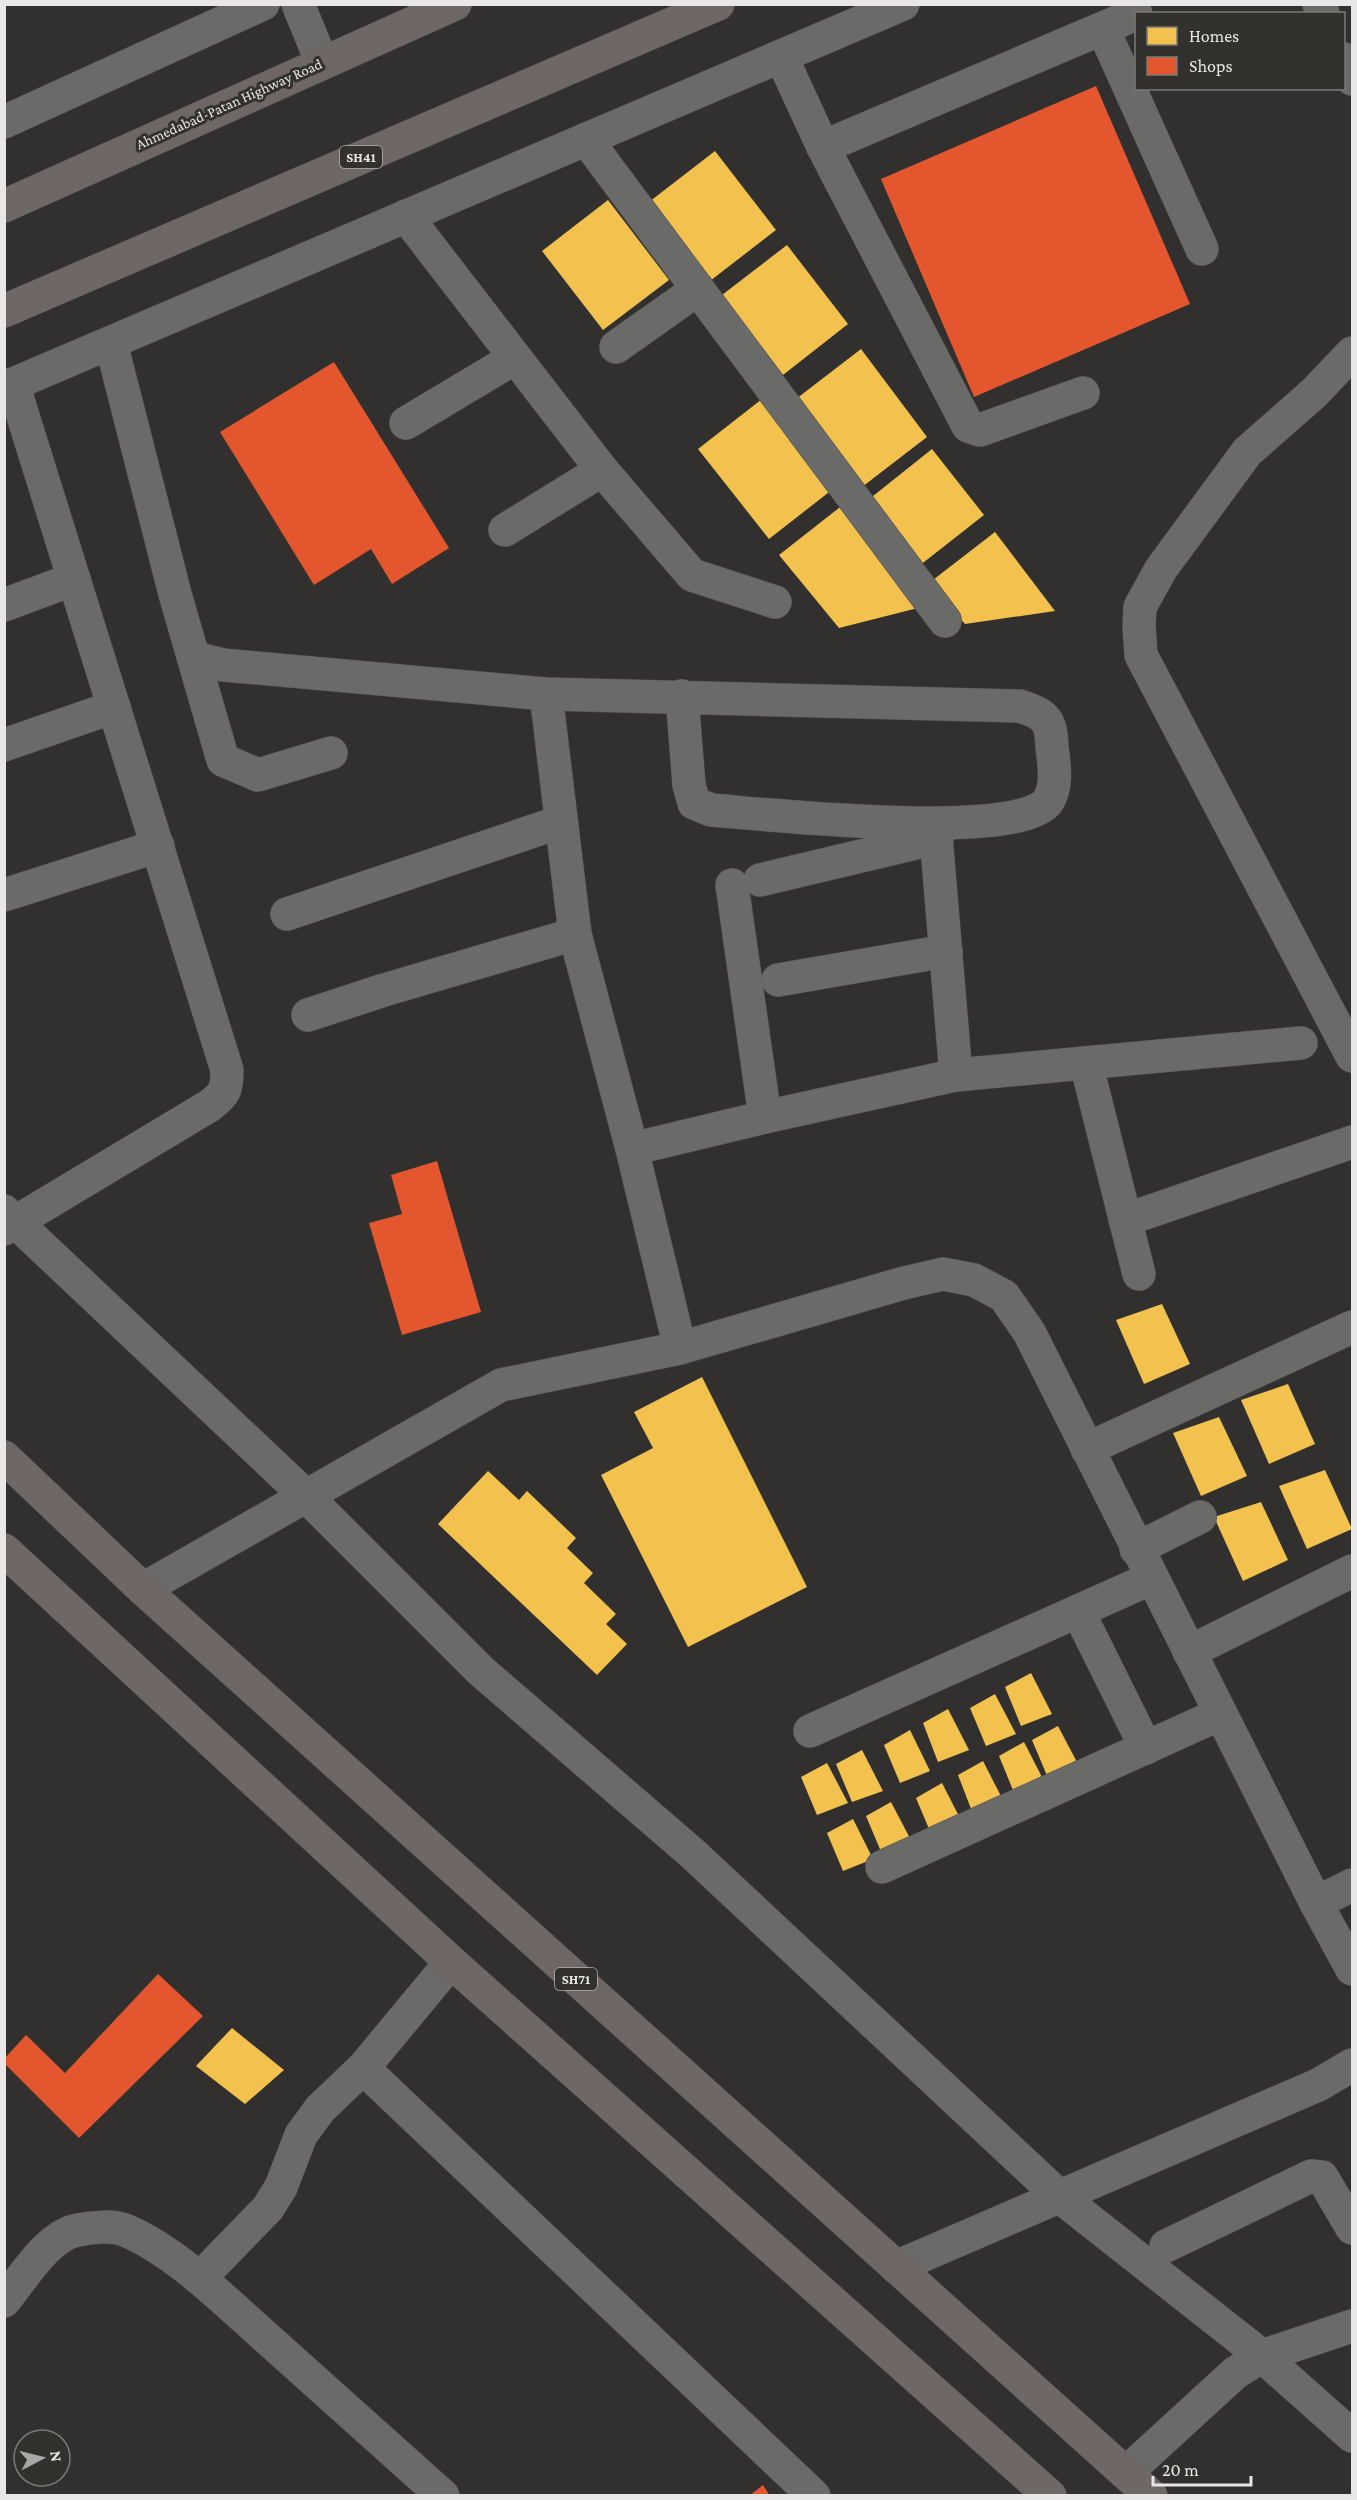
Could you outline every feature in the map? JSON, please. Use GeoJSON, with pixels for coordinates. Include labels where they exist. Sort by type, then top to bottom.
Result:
{"type":"FeatureCollection","features":[{"type":"Feature","properties":{"kind":"main road","name":"Ahmedabad-Patan Highway Road"},"geometry":{"type":"LineString","coordinates":[[4,206],[455,4]]}},
{"type":"Feature","properties":{"kind":"main road","name":"SH41"},"geometry":{"type":"LineString","coordinates":[[4,311],[718,4]]}},
{"type":"Feature","properties":{"kind":"main road","name":"SH71"},"geometry":{"type":"LineString","coordinates":[[4,1457],[143,1589],[1151,2496]]}},
{"type":"Feature","properties":{"kind":"main road"},"geometry":{"type":"LineString","coordinates":[[4,1550],[451,1962],[1050,2496]]}},
{"type":"Feature","properties":{"kind":"street"},"geometry":{"type":"LineString","coordinates":[[4,122],[263,4]]}},
{"type":"Feature","properties":{"kind":"street"},"geometry":{"type":"LineString","coordinates":[[298,4],[322,63]]}},
{"type":"Feature","properties":{"kind":"street"},"geometry":{"type":"LineString","coordinates":[[903,4],[9,386],[74,579],[227,1070],[227,1086],[221,1096],[209,1106],[9,1221],[307,1497],[481,1671],[693,1854],[1059,2196],[1262,2356],[1353,2436]]}},
{"type":"Feature","properties":{"kind":"street"},"geometry":{"type":"LineString","coordinates":[[1141,12],[1159,4]]}},
{"type":"Feature","properties":{"kind":"street"},"geometry":{"type":"LineString","coordinates":[[823,147],[1135,15]]}},
{"type":"Feature","properties":{"kind":"street"},"geometry":{"type":"LineString","coordinates":[[1103,28],[1202,249]]}},
{"type":"Feature","properties":{"kind":"street"},"geometry":{"type":"LineString","coordinates":[[781,57],[823,147],[968,426],[980,430],[1083,393]]}},
{"type":"Feature","properties":{"kind":"street"},"geometry":{"type":"LineString","coordinates":[[1345,61],[1353,79]]}},
{"type":"Feature","properties":{"kind":"street"},"geometry":{"type":"LineString","coordinates":[[586,139],[945,621]]}},
{"type":"Feature","properties":{"kind":"street"},"geometry":{"type":"LineString","coordinates":[[406,216],[513,358],[602,470],[692,575],[775,602]]}},
{"type":"Feature","properties":{"kind":"street"},"geometry":{"type":"LineString","coordinates":[[616,347],[698,289]]}},
{"type":"Feature","properties":{"kind":"street"},"geometry":{"type":"LineString","coordinates":[[111,343],[175,594],[223,760],[258,775],[331,753]]}},
{"type":"Feature","properties":{"kind":"street"},"geometry":{"type":"LineString","coordinates":[[1353,353],[1314,393],[1247,452],[1161,569],[1140,607],[1139,626],[1142,655],[1353,1056]]}},
{"type":"Feature","properties":{"kind":"street"},"geometry":{"type":"LineString","coordinates":[[406,423],[513,358]]}},
{"type":"Feature","properties":{"kind":"street"},"geometry":{"type":"LineString","coordinates":[[505,530],[602,470]]}},
{"type":"Feature","properties":{"kind":"street"},"geometry":{"type":"LineString","coordinates":[[4,605],[74,579]]}},
{"type":"Feature","properties":{"kind":"street"},"geometry":{"type":"LineString","coordinates":[[195,658],[223,665],[546,694],[1020,706],[1040,713],[1048,720],[1052,739],[1054,778],[1048,801],[1033,813],[936,831],[746,882],[765,1117]]}},
{"type":"Feature","properties":{"kind":"street"},"geometry":{"type":"LineString","coordinates":[[546,694],[575,934],[632,1149],[680,1348]]}},
{"type":"Feature","properties":{"kind":"street"},"geometry":{"type":"LineString","coordinates":[[682,696],[689,785],[694,803],[711,810],[861,821],[936,831]]}},
{"type":"Feature","properties":{"kind":"street"},"geometry":{"type":"LineString","coordinates":[[4,745],[114,707]]}},
{"type":"Feature","properties":{"kind":"street"},"geometry":{"type":"LineString","coordinates":[[287,914],[560,822]]}},
{"type":"Feature","properties":{"kind":"street"},"geometry":{"type":"LineString","coordinates":[[936,831],[956,1075]]}},
{"type":"Feature","properties":{"kind":"street"},"geometry":{"type":"LineString","coordinates":[[4,895],[158,846]]}},
{"type":"Feature","properties":{"kind":"street"},"geometry":{"type":"LineString","coordinates":[[308,1015],[384,990],[575,934]]}},
{"type":"Feature","properties":{"kind":"street"},"geometry":{"type":"LineString","coordinates":[[778,980],[946,951]]}},
{"type":"Feature","properties":{"kind":"street"},"geometry":{"type":"LineString","coordinates":[[632,1149],[956,1075],[1301,1043]]}},
{"type":"Feature","properties":{"kind":"street"},"geometry":{"type":"LineString","coordinates":[[1086,1063],[1139,1274]]}},
{"type":"Feature","properties":{"kind":"street"},"geometry":{"type":"LineString","coordinates":[[1125,1220],[1353,1142]]}},
{"type":"Feature","properties":{"kind":"street"},"geometry":{"type":"LineString","coordinates":[[143,1589],[501,1385],[680,1348],[904,1283],[943,1275],[974,1280],[1004,1296],[1029,1332],[1136,1549],[1316,1903],[1353,1969]]}},
{"type":"Feature","properties":{"kind":"street"},"geometry":{"type":"LineString","coordinates":[[1087,1449],[1353,1327]]}},
{"type":"Feature","properties":{"kind":"street"},"geometry":{"type":"LineString","coordinates":[[1136,1549],[1200,1518]]}},
{"type":"Feature","properties":{"kind":"street"},"geometry":{"type":"LineString","coordinates":[[1189,1652],[1351,1576]]}},
{"type":"Feature","properties":{"kind":"street"},"geometry":{"type":"LineString","coordinates":[[810,1731],[1152,1578]]}},
{"type":"Feature","properties":{"kind":"street"},"geometry":{"type":"LineString","coordinates":[[1078,1611],[1146,1748]]}},
{"type":"Feature","properties":{"kind":"street"},"geometry":{"type":"LineString","coordinates":[[882,1867],[1220,1714]]}},
{"type":"Feature","properties":{"kind":"street"},"geometry":{"type":"LineString","coordinates":[[1316,1903],[1353,1885]]}},
{"type":"Feature","properties":{"kind":"street"},"geometry":{"type":"LineString","coordinates":[[200,2278],[268,2208],[281,2187],[301,2135],[320,2109],[363,2068],[451,1962]]}},
{"type":"Feature","properties":{"kind":"street"},"geometry":{"type":"LineString","coordinates":[[896,2267],[1318,2085],[1353,2065]]}},
{"type":"Feature","properties":{"kind":"street"},"geometry":{"type":"LineString","coordinates":[[363,2068],[814,2496]]}},
{"type":"Feature","properties":{"kind":"street"},"geometry":{"type":"LineString","coordinates":[[1166,2246],[1311,2176],[1322,2177],[1353,2228]]}},
{"type":"Feature","properties":{"kind":"street"},"geometry":{"type":"LineString","coordinates":[[4,2301],[48,2247],[62,2235],[78,2229],[124,2229],[142,2238],[200,2278],[443,2496]]}},
{"type":"Feature","properties":{"kind":"street"},"geometry":{"type":"LineString","coordinates":[[1126,2473],[1235,2373],[1262,2356],[1353,2326]]}},
{"type":"Feature","properties":{"kind":"building: Homes"},"geometry":{"type":"Polygon","coordinates":[[[715,151],[776,230],[710,281],[649,202],[715,151]]]}},
{"type":"Feature","properties":{"kind":"building: Homes"},"geometry":{"type":"Polygon","coordinates":[[[608,200],[669,280],[603,330],[542,251],[608,200]]]}},
{"type":"Feature","properties":{"kind":"building: Homes"},"geometry":{"type":"Polygon","coordinates":[[[787,245],[848,324],[783,375],[722,295],[787,245]]]}},
{"type":"Feature","properties":{"kind":"building: Homes"},"geometry":{"type":"Polygon","coordinates":[[[861,349],[927,437],[862,487],[796,399],[861,349]]]}},
{"type":"Feature","properties":{"kind":"building: Homes"},"geometry":{"type":"Polygon","coordinates":[[[762,399],[833,489],[769,539],[698,449],[762,399]]]}},
{"type":"Feature","properties":{"kind":"building: Homes"},"geometry":{"type":"Polygon","coordinates":[[[932,449],[984,515],[919,566],[868,500],[932,449]]]}},
{"type":"Feature","properties":{"kind":"building: Homes"},"geometry":{"type":"Polygon","coordinates":[[[844,504],[918,608],[839,628],[779,555],[844,504]]]}},
{"type":"Feature","properties":{"kind":"building: Homes"},"geometry":{"type":"Polygon","coordinates":[[[995,532],[1055,611],[965,624],[929,583],[995,532]]]}},
{"type":"Feature","properties":{"kind":"building: Homes"},"geometry":{"type":"Polygon","coordinates":[[[1162,1304],[1190,1364],[1144,1384],[1116,1320],[1162,1304]]]}},
{"type":"Feature","properties":{"kind":"building: Homes"},"geometry":{"type":"Polygon","coordinates":[[[702,1377],[807,1587],[688,1647],[601,1475],[653,1448],[634,1412],[702,1377]]]}},
{"type":"Feature","properties":{"kind":"building: Homes"},"geometry":{"type":"Polygon","coordinates":[[[1288,1384],[1315,1444],[1269,1464],[1241,1400],[1288,1384]]]}},
{"type":"Feature","properties":{"kind":"building: Homes"},"geometry":{"type":"Polygon","coordinates":[[[1219,1417],[1247,1476],[1201,1496],[1173,1433],[1219,1417]]]}},
{"type":"Feature","properties":{"kind":"building: Homes"},"geometry":{"type":"Polygon","coordinates":[[[1325,1470],[1352,1529],[1307,1549],[1279,1486],[1325,1470]]]}},
{"type":"Feature","properties":{"kind":"building: Homes"},"geometry":{"type":"Polygon","coordinates":[[[488,1471],[519,1500],[527,1491],[576,1538],[567,1548],[593,1573],[584,1583],[616,1614],[606,1624],[627,1644],[597,1675],[438,1524],[488,1471]]]}},
{"type":"Feature","properties":{"kind":"building: Homes"},"geometry":{"type":"Polygon","coordinates":[[[1261,1502],[1288,1560],[1243,1581],[1214,1517],[1261,1502]]]}},
{"type":"Feature","properties":{"kind":"building: Homes"},"geometry":{"type":"Polygon","coordinates":[[[1031,1673],[1052,1714],[1021,1726],[1005,1687],[1031,1673]]]}},
{"type":"Feature","properties":{"kind":"building: Homes"},"geometry":{"type":"Polygon","coordinates":[[[995,1694],[1016,1734],[986,1746],[970,1708],[995,1694]]]}},
{"type":"Feature","properties":{"kind":"building: Homes"},"geometry":{"type":"Polygon","coordinates":[[[948,1709],[969,1750],[938,1762],[923,1723],[948,1709]]]}},
{"type":"Feature","properties":{"kind":"building: Homes"},"geometry":{"type":"Polygon","coordinates":[[[1058,1726],[1079,1766],[1048,1778],[1032,1740],[1058,1726]]]}},
{"type":"Feature","properties":{"kind":"building: Homes"},"geometry":{"type":"Polygon","coordinates":[[[910,1730],[930,1771],[900,1783],[884,1745],[910,1730]]]}},
{"type":"Feature","properties":{"kind":"building: Homes"},"geometry":{"type":"Polygon","coordinates":[[[1024,1742],[1045,1783],[1015,1795],[999,1756],[1024,1742]]]}},
{"type":"Feature","properties":{"kind":"building: Homes"},"geometry":{"type":"Polygon","coordinates":[[[862,1750],[883,1791],[852,1802],[836,1764],[862,1750]]]}},
{"type":"Feature","properties":{"kind":"building: Homes"},"geometry":{"type":"Polygon","coordinates":[[[983,1761],[1004,1802],[973,1814],[958,1775],[983,1761]]]}},
{"type":"Feature","properties":{"kind":"building: Homes"},"geometry":{"type":"Polygon","coordinates":[[[827,1763],[848,1803],[817,1815],[801,1777],[827,1763]]]}},
{"type":"Feature","properties":{"kind":"building: Homes"},"geometry":{"type":"Polygon","coordinates":[[[942,1783],[963,1824],[932,1836],[916,1798],[942,1783]]]}},
{"type":"Feature","properties":{"kind":"building: Homes"},"geometry":{"type":"Polygon","coordinates":[[[891,1802],[912,1842],[882,1854],[866,1816],[891,1802]]]}},
{"type":"Feature","properties":{"kind":"building: Homes"},"geometry":{"type":"Polygon","coordinates":[[[853,1819],[873,1859],[843,1871],[827,1833],[853,1819]]]}},
{"type":"Feature","properties":{"kind":"building: Homes"},"geometry":{"type":"Polygon","coordinates":[[[232,2028],[284,2070],[245,2104],[196,2066],[232,2028]]]}},
{"type":"Feature","properties":{"kind":"building: Shops"},"geometry":{"type":"Polygon","coordinates":[[[1096,86],[1190,304],[974,397],[881,179],[1096,86]]]}},
{"type":"Feature","properties":{"kind":"building: Shops"},"geometry":{"type":"Polygon","coordinates":[[[334,362],[449,548],[392,584],[371,549],[314,585],[220,432],[334,362]]]}},
{"type":"Feature","properties":{"kind":"building: Shops"},"geometry":{"type":"Polygon","coordinates":[[[437,1161],[481,1312],[402,1335],[369,1223],[402,1214],[391,1175],[437,1161]]]}},
{"type":"Feature","properties":{"kind":"building: Shops"},"geometry":{"type":"Polygon","coordinates":[[[158,1974],[203,2016],[79,2138],[5,2064],[5,2058],[26,2035],[65,2073],[158,1974]]]}},
{"type":"Feature","properties":{"kind":"building: Shops"},"geometry":{"type":"Polygon","coordinates":[[[763,2485],[770,2496],[749,2496],[763,2485]]]}}]}
